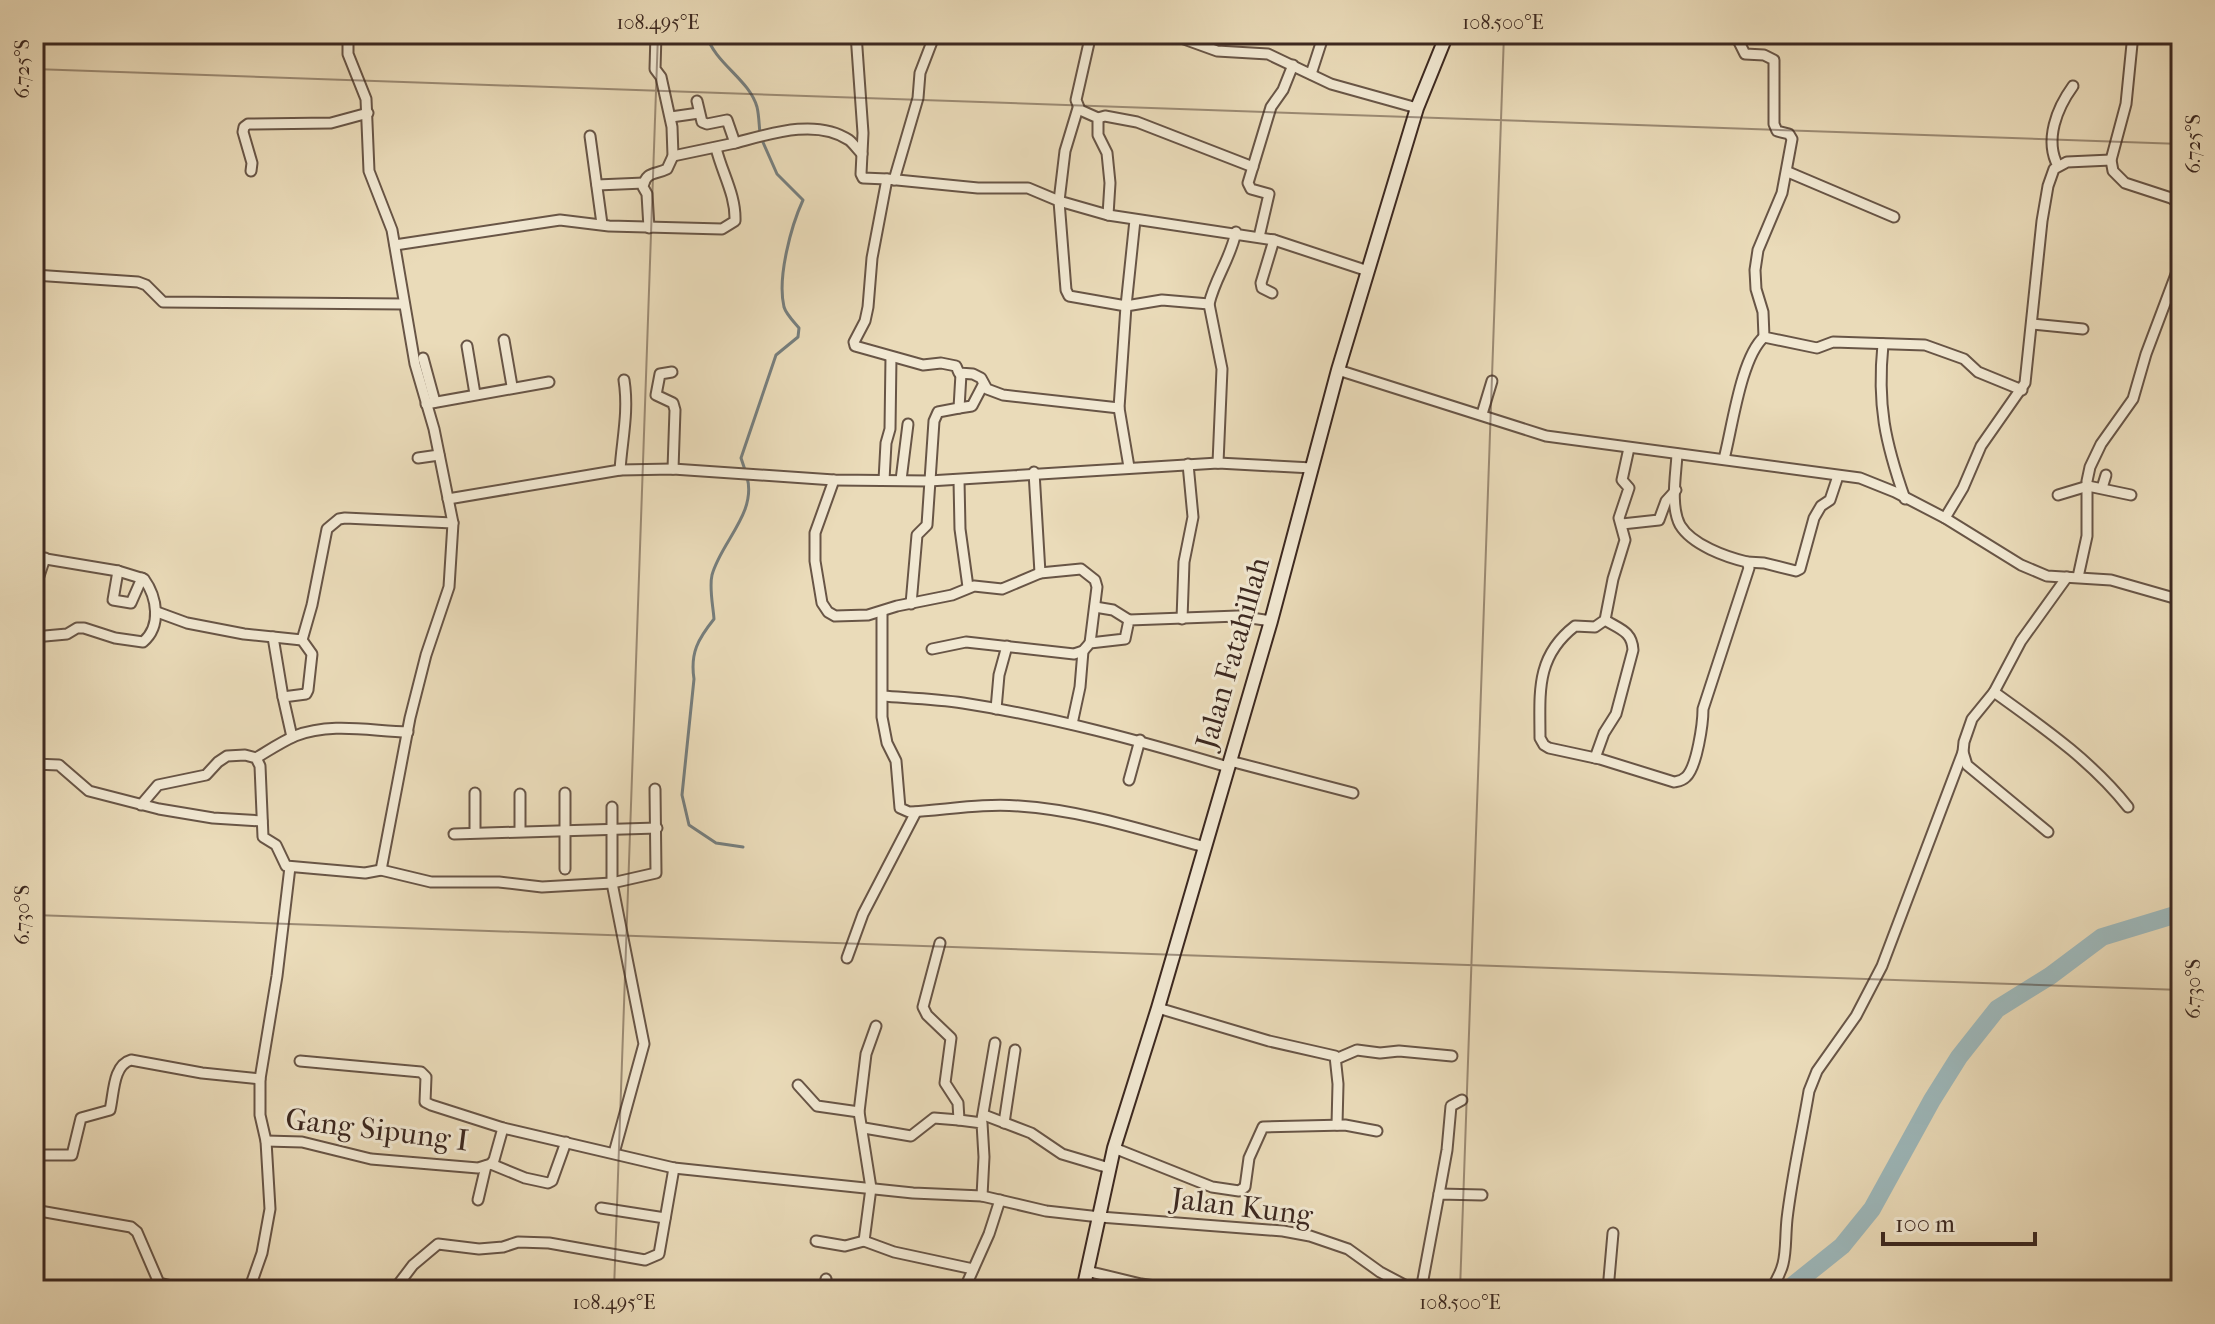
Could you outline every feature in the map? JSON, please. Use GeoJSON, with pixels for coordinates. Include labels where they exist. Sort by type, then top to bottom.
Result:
{"type":"FeatureCollection","features":[{"type":"Feature","properties":{"kind":"street"},"geometry":{"type":"LineString","coordinates":[[348,34],[348,54],[365,94],[368,113],[369,171],[391,224],[415,364],[431,403]]}},
{"type":"Feature","properties":{"kind":"street"},"geometry":{"type":"LineString","coordinates":[[649,228],[644,183],[647,175],[667,169],[673,156],[671,117],[661,77],[654,66],[656,34]]}},
{"type":"Feature","properties":{"kind":"street"},"geometry":{"type":"LineString","coordinates":[[856,34],[863,178],[978,188],[1028,188],[1059,201],[1108,215],[1274,240],[1368,271]]}},
{"type":"Feature","properties":{"kind":"street"},"geometry":{"type":"LineString","coordinates":[[935,34],[920,73],[918,98],[890,179],[872,258],[865,321],[854,342],[855,346],[864,350],[923,365],[956,366],[961,374],[959,408]]}},
{"type":"Feature","properties":{"kind":"street"},"geometry":{"type":"LineString","coordinates":[[1091,34],[1076,96],[1078,108],[1065,151],[1059,201],[1066,290],[1069,296],[1126,306],[1162,300],[1209,304]]}},
{"type":"Feature","properties":{"kind":"street"},"geometry":{"type":"LineString","coordinates":[[1170,34],[1225,52],[1262,53],[1331,84],[1417,108]]}},
{"type":"Feature","properties":{"kind":"street"},"geometry":{"type":"LineString","coordinates":[[1311,74],[1324,34]]}},
{"type":"Feature","properties":{"kind":"street","name":"Jalan Fatahillah"},"geometry":{"type":"LineString","coordinates":[[1083,1290],[1114,1148],[1271,621],[1338,370],[1417,108],[1447,34]]}},
{"type":"Feature","properties":{"kind":"street"},"geometry":{"type":"LineString","coordinates":[[1724,459],[1745,373],[1764,337],[1763,312],[1756,289],[1758,250],[1782,193],[1792,139],[1789,134],[1775,130],[1775,62],[1770,56],[1745,54],[1735,34]]}},
{"type":"Feature","properties":{"kind":"street"},"geometry":{"type":"LineString","coordinates":[[2133,34],[2126,104],[2111,160],[2113,171],[2125,183],[2171,198],[2181,205]]}},
{"type":"Feature","properties":{"kind":"street"},"geometry":{"type":"LineString","coordinates":[[1259,237],[1269,194],[1248,186],[1270,110],[1283,90],[1293,65]]}},
{"type":"Feature","properties":{"kind":"street"},"geometry":{"type":"LineString","coordinates":[[2058,166],[2054,156],[2055,120],[2059,104],[2073,86]]}},
{"type":"Feature","properties":{"kind":"street"},"geometry":{"type":"LineString","coordinates":[[697,101],[702,122],[727,120],[735,143]]}},
{"type":"Feature","properties":{"kind":"street"},"geometry":{"type":"LineString","coordinates":[[1078,108],[1098,118],[1105,116],[1137,122],[1253,167]]}},
{"type":"Feature","properties":{"kind":"street"},"geometry":{"type":"LineString","coordinates":[[251,171],[252,163],[243,132],[248,124],[331,123],[368,113]]}},
{"type":"Feature","properties":{"kind":"street"},"geometry":{"type":"LineString","coordinates":[[671,117],[699,113]]}},
{"type":"Feature","properties":{"kind":"street"},"geometry":{"type":"LineString","coordinates":[[1098,118],[1098,135],[1107,153],[1110,183],[1108,215]]}},
{"type":"Feature","properties":{"kind":"street"},"geometry":{"type":"LineString","coordinates":[[673,156],[761,136],[811,129],[848,140],[862,154]]}},
{"type":"Feature","properties":{"kind":"street"},"geometry":{"type":"LineString","coordinates":[[590,136],[602,224]]}},
{"type":"Feature","properties":{"kind":"street"},"geometry":{"type":"LineString","coordinates":[[395,245],[560,220],[649,228],[722,229],[735,221],[732,191],[720,166],[716,148]]}},
{"type":"Feature","properties":{"kind":"street"},"geometry":{"type":"LineString","coordinates":[[1945,518],[1963,488],[1981,446],[2022,390],[2028,371],[2048,186],[2058,166],[2078,160],[2111,160]]}},
{"type":"Feature","properties":{"kind":"street"},"geometry":{"type":"LineString","coordinates":[[1788,172],[1894,217]]}},
{"type":"Feature","properties":{"kind":"street"},"geometry":{"type":"LineString","coordinates":[[597,185],[644,183]]}},
{"type":"Feature","properties":{"kind":"street"},"geometry":{"type":"LineString","coordinates":[[1129,467],[1119,408],[1135,220]]}},
{"type":"Feature","properties":{"kind":"street"},"geometry":{"type":"LineString","coordinates":[[1218,463],[1222,369],[1209,304],[1232,252],[1236,232]]}},
{"type":"Feature","properties":{"kind":"street"},"geometry":{"type":"LineString","coordinates":[[1272,293],[1262,288],[1261,283],[1274,240]]}},
{"type":"Feature","properties":{"kind":"street"},"geometry":{"type":"LineString","coordinates":[[2078,577],[2087,536],[2090,467],[2101,444],[2133,399],[2146,354],[2181,261]]}},
{"type":"Feature","properties":{"kind":"street"},"geometry":{"type":"LineString","coordinates":[[34,275],[138,282],[146,285],[156,298],[170,303],[404,304]]}},
{"type":"Feature","properties":{"kind":"street"},"geometry":{"type":"LineString","coordinates":[[2032,324],[2083,329]]}},
{"type":"Feature","properties":{"kind":"street"},"geometry":{"type":"LineString","coordinates":[[1764,337],[1817,348],[1833,342],[1918,344],[1964,359],[1978,372],[2022,390]]}},
{"type":"Feature","properties":{"kind":"street"},"geometry":{"type":"LineString","coordinates":[[504,340],[512,386]]}},
{"type":"Feature","properties":{"kind":"street"},"geometry":{"type":"LineString","coordinates":[[1883,344],[1881,412],[1890,455],[1910,501]]}},
{"type":"Feature","properties":{"kind":"street"},"geometry":{"type":"LineString","coordinates":[[467,346],[475,394]]}},
{"type":"Feature","properties":{"kind":"street"},"geometry":{"type":"LineString","coordinates":[[884,480],[890,429],[891,357]]}},
{"type":"Feature","properties":{"kind":"street"},"geometry":{"type":"LineString","coordinates":[[381,870],[408,732],[426,655],[449,587],[453,552],[453,523],[423,358]]}},
{"type":"Feature","properties":{"kind":"street"},"geometry":{"type":"LineString","coordinates":[[1338,370],[1546,436],[1869,481],[1945,518],[2021,565],[2047,576],[2111,580],[2181,600]]}},
{"type":"Feature","properties":{"kind":"street"},"geometry":{"type":"LineString","coordinates":[[672,372],[660,374],[656,395],[673,403],[675,410],[673,469]]}},
{"type":"Feature","properties":{"kind":"street"},"geometry":{"type":"LineString","coordinates":[[911,604],[917,535],[927,525],[936,414],[972,406],[983,385],[981,378],[973,374],[961,374]]}},
{"type":"Feature","properties":{"kind":"street"},"geometry":{"type":"LineString","coordinates":[[620,470],[621,441],[628,406],[624,380]]}},
{"type":"Feature","properties":{"kind":"street"},"geometry":{"type":"LineString","coordinates":[[1482,414],[1492,381]]}},
{"type":"Feature","properties":{"kind":"street"},"geometry":{"type":"LineString","coordinates":[[431,403],[512,386],[549,382]]}},
{"type":"Feature","properties":{"kind":"street"},"geometry":{"type":"LineString","coordinates":[[983,385],[1003,395],[1119,408]]}},
{"type":"Feature","properties":{"kind":"street"},"geometry":{"type":"LineString","coordinates":[[901,480],[908,424]]}},
{"type":"Feature","properties":{"kind":"street"},"geometry":{"type":"LineString","coordinates":[[1629,448],[1622,478],[1629,486],[1619,516],[1625,540],[1605,620],[1595,627],[1576,625],[1566,633],[1544,665],[1540,683],[1541,742],[1549,748],[1595,758],[1674,782],[1686,777],[1704,722],[1703,709],[1749,574],[1747,562]]}},
{"type":"Feature","properties":{"kind":"street"},"geometry":{"type":"LineString","coordinates":[[1677,454],[1679,524],[1688,534],[1721,556],[1791,571],[1800,569],[1814,518],[1821,506],[1830,500],[1838,476]]}},
{"type":"Feature","properties":{"kind":"street"},"geometry":{"type":"LineString","coordinates":[[418,458],[439,455]]}},
{"type":"Feature","properties":{"kind":"street"},"geometry":{"type":"LineString","coordinates":[[1182,619],[1184,562],[1193,517],[1188,464]]}},
{"type":"Feature","properties":{"kind":"street"},"geometry":{"type":"LineString","coordinates":[[448,499],[620,470],[673,469],[834,480],[929,481],[1188,464],[1312,468]]}},
{"type":"Feature","properties":{"kind":"street"},"geometry":{"type":"LineString","coordinates":[[1034,472],[1040,573]]}},
{"type":"Feature","properties":{"kind":"street"},"geometry":{"type":"LineString","coordinates":[[2102,488],[2106,475]]}},
{"type":"Feature","properties":{"kind":"street"},"geometry":{"type":"LineString","coordinates":[[834,480],[815,533],[815,561],[822,603],[835,616],[854,617],[882,612],[952,595],[968,587],[1002,589],[1040,573],[1081,569],[1095,580],[1095,607],[1072,724]]}},
{"type":"Feature","properties":{"kind":"street"},"geometry":{"type":"LineString","coordinates":[[959,480],[960,529],[968,587]]}},
{"type":"Feature","properties":{"kind":"street"},"geometry":{"type":"LineString","coordinates":[[2058,495],[2088,486],[2131,495]]}},
{"type":"Feature","properties":{"kind":"street"},"geometry":{"type":"LineString","coordinates":[[1622,524],[1659,520],[1666,501],[1676,490]]}},
{"type":"Feature","properties":{"kind":"street"},"geometry":{"type":"LineString","coordinates":[[302,640],[325,536],[333,523],[345,518],[453,523]]}},
{"type":"Feature","properties":{"kind":"street"},"geometry":{"type":"LineString","coordinates":[[34,591],[39,558],[118,571],[147,582],[157,612],[150,636],[143,642],[115,638],[84,628],[67,634],[34,637]]}},
{"type":"Feature","properties":{"kind":"street"},"geometry":{"type":"LineString","coordinates":[[118,571],[113,600],[131,603],[142,578]]}},
{"type":"Feature","properties":{"kind":"street"},"geometry":{"type":"LineString","coordinates":[[1770,1290],[1779,1278],[1786,1257],[1787,1221],[1809,1091],[1817,1071],[1856,1016],[1882,966],[1963,752],[1972,719],[1994,692],[2021,641],[2067,577]]}},
{"type":"Feature","properties":{"kind":"street"},"geometry":{"type":"LineString","coordinates":[[1095,607],[1113,610],[1129,620],[1238,616],[1271,621]]}},
{"type":"Feature","properties":{"kind":"street"},"geometry":{"type":"LineString","coordinates":[[157,612],[187,623],[302,640],[312,654],[308,690],[306,694],[283,697]]}},
{"type":"Feature","properties":{"kind":"street"},"geometry":{"type":"LineString","coordinates":[[882,612],[882,717],[887,743],[896,761],[898,804],[904,810],[916,812],[995,805],[1021,806],[1127,826],[1205,847]]}},
{"type":"Feature","properties":{"kind":"street"},"geometry":{"type":"LineString","coordinates":[[932,649],[966,642],[1074,654],[1086,647],[1125,639],[1129,620]]}},
{"type":"Feature","properties":{"kind":"street"},"geometry":{"type":"LineString","coordinates":[[1595,758],[1604,733],[1616,714],[1633,650],[1632,639],[1626,632],[1605,620]]}},
{"type":"Feature","properties":{"kind":"street"},"geometry":{"type":"LineString","coordinates":[[273,637],[292,737]]}},
{"type":"Feature","properties":{"kind":"street"},"geometry":{"type":"LineString","coordinates":[[996,709],[999,675],[1007,646]]}},
{"type":"Feature","properties":{"kind":"street"},"geometry":{"type":"LineString","coordinates":[[1994,692],[2090,765],[2128,807]]}},
{"type":"Feature","properties":{"kind":"street"},"geometry":{"type":"LineString","coordinates":[[883,696],[959,702],[1072,724],[1353,793]]}},
{"type":"Feature","properties":{"kind":"street"},"geometry":{"type":"LineString","coordinates":[[141,805],[158,785],[206,775],[227,756],[256,758],[292,737],[324,729],[352,727],[408,732]]}},
{"type":"Feature","properties":{"kind":"street"},"geometry":{"type":"LineString","coordinates":[[1129,780],[1140,740]]}},
{"type":"Feature","properties":{"kind":"street"},"geometry":{"type":"LineString","coordinates":[[1963,752],[1967,765],[2048,832]]}},
{"type":"Feature","properties":{"kind":"street"},"geometry":{"type":"LineString","coordinates":[[256,758],[260,766],[263,837],[276,845],[282,860],[290,867],[359,872],[381,870],[431,882],[517,883],[542,887],[612,883],[656,873],[655,789]]}},
{"type":"Feature","properties":{"kind":"street"},"geometry":{"type":"LineString","coordinates":[[35,765],[59,765],[86,790],[141,805],[207,817],[262,821]]}},
{"type":"Feature","properties":{"kind":"street"},"geometry":{"type":"LineString","coordinates":[[475,793],[475,832]]}},
{"type":"Feature","properties":{"kind":"street"},"geometry":{"type":"LineString","coordinates":[[565,793],[565,869]]}},
{"type":"Feature","properties":{"kind":"street"},"geometry":{"type":"LineString","coordinates":[[520,794],[520,831]]}},
{"type":"Feature","properties":{"kind":"street"},"geometry":{"type":"LineString","coordinates":[[612,807],[612,883],[644,1044],[614,1153]]}},
{"type":"Feature","properties":{"kind":"street"},"geometry":{"type":"LineString","coordinates":[[847,958],[863,914],[916,812]]}},
{"type":"Feature","properties":{"kind":"street"},"geometry":{"type":"LineString","coordinates":[[454,834],[657,828]]}},
{"type":"Feature","properties":{"kind":"street"},"geometry":{"type":"LineString","coordinates":[[249,1290],[262,1253],[270,1209],[266,1141],[260,1115],[260,1079],[277,976],[290,867]]}},
{"type":"Feature","properties":{"kind":"street"},"geometry":{"type":"LineString","coordinates":[[940,943],[923,1007],[951,1038],[945,1083],[959,1105],[959,1120]]}},
{"type":"Feature","properties":{"kind":"street"},"geometry":{"type":"LineString","coordinates":[[1158,1008],[1269,1041],[1332,1055],[1336,1059],[1337,1125]]}},
{"type":"Feature","properties":{"kind":"street"},"geometry":{"type":"LineString","coordinates":[[864,1241],[871,1188],[864,1128],[859,1112],[866,1054],[876,1026]]}},
{"type":"Feature","properties":{"kind":"street"},"geometry":{"type":"LineString","coordinates":[[982,1196],[983,1119],[995,1043]]}},
{"type":"Feature","properties":{"kind":"street"},"geometry":{"type":"LineString","coordinates":[[1004,1123],[1015,1050]]}},
{"type":"Feature","properties":{"kind":"street"},"geometry":{"type":"LineString","coordinates":[[1336,1059],[1357,1050],[1452,1056]]}},
{"type":"Feature","properties":{"kind":"street"},"geometry":{"type":"LineString","coordinates":[[34,1155],[72,1155],[81,1118],[110,1110],[119,1067],[124,1062],[131,1060],[202,1073],[260,1079]]}},
{"type":"Feature","properties":{"kind":"street","name":"Jalan Kung"},"geometry":{"type":"LineString","coordinates":[[300,1061],[421,1072],[426,1077],[425,1102],[503,1128],[674,1168],[982,1196],[1046,1211],[1283,1231],[1310,1236],[1348,1249],[1380,1272],[1414,1290]]}},
{"type":"Feature","properties":{"kind":"street"},"geometry":{"type":"LineString","coordinates":[[798,1085],[817,1106],[859,1112]]}},
{"type":"Feature","properties":{"kind":"street"},"geometry":{"type":"LineString","coordinates":[[1421,1290],[1447,1150],[1451,1106],[1462,1100]]}},
{"type":"Feature","properties":{"kind":"street"},"geometry":{"type":"LineString","coordinates":[[864,1128],[911,1136],[934,1118],[983,1119],[1031,1133],[1062,1154],[1109,1168]]}},
{"type":"Feature","properties":{"kind":"street"},"geometry":{"type":"LineString","coordinates":[[1114,1148],[1212,1187],[1242,1191],[1253,1147],[1262,1127],[1337,1125],[1377,1131]]}},
{"type":"Feature","properties":{"kind":"street","name":"Gang Sipung I"},"geometry":{"type":"LineString","coordinates":[[266,1141],[297,1141],[382,1161],[488,1165],[503,1128]]}},
{"type":"Feature","properties":{"kind":"street"},"geometry":{"type":"LineString","coordinates":[[478,1200],[488,1165],[525,1178],[548,1183],[552,1181],[566,1142]]}},
{"type":"Feature","properties":{"kind":"street"},"geometry":{"type":"LineString","coordinates":[[394,1290],[413,1265],[438,1244],[479,1249],[534,1241],[645,1260],[653,1258],[659,1254],[674,1168]]}},
{"type":"Feature","properties":{"kind":"street"},"geometry":{"type":"LineString","coordinates":[[1439,1194],[1482,1195]]}},
{"type":"Feature","properties":{"kind":"street"},"geometry":{"type":"LineString","coordinates":[[964,1290],[1000,1200]]}},
{"type":"Feature","properties":{"kind":"street"},"geometry":{"type":"LineString","coordinates":[[601,1208],[665,1218]]}},
{"type":"Feature","properties":{"kind":"street"},"geometry":{"type":"LineString","coordinates":[[34,1210],[131,1227],[137,1232],[159,1283],[189,1290]]}},
{"type":"Feature","properties":{"kind":"street"},"geometry":{"type":"LineString","coordinates":[[1608,1290],[1613,1233]]}},
{"type":"Feature","properties":{"kind":"street"},"geometry":{"type":"LineString","coordinates":[[816,1241],[845,1246],[864,1241],[894,1252],[973,1269]]}},
{"type":"Feature","properties":{"kind":"street"},"geometry":{"type":"LineString","coordinates":[[1087,1271],[1183,1290]]}},
{"type":"Feature","properties":{"kind":"street"},"geometry":{"type":"LineString","coordinates":[[824,1290],[826,1279]]}},
{"type":"Feature","properties":{"kind":"waterway"},"geometry":{"type":"LineString","coordinates":[[706,34],[710,45],[753,97],[758,110],[760,133]]}},
{"type":"Feature","properties":{"kind":"waterway"},"geometry":{"type":"LineString","coordinates":[[745,470],[741,458],[776,355],[798,337],[799,328],[784,307],[782,282],[790,238],[803,200],[777,174],[762,140]]}},
{"type":"Feature","properties":{"kind":"waterway"},"geometry":{"type":"LineString","coordinates":[[743,847],[716,843],[689,825],[682,795],[694,654],[714,619],[712,575],[743,515],[749,490],[747,477]]}},
{"type":"Feature","properties":{"kind":"waterway"},"geometry":{"type":"LineString","coordinates":[[1787,1290],[1842,1246],[1872,1209],[1932,1100],[1959,1057],[1997,1009],[2050,976],[2102,937],[2181,913]]}}]}
